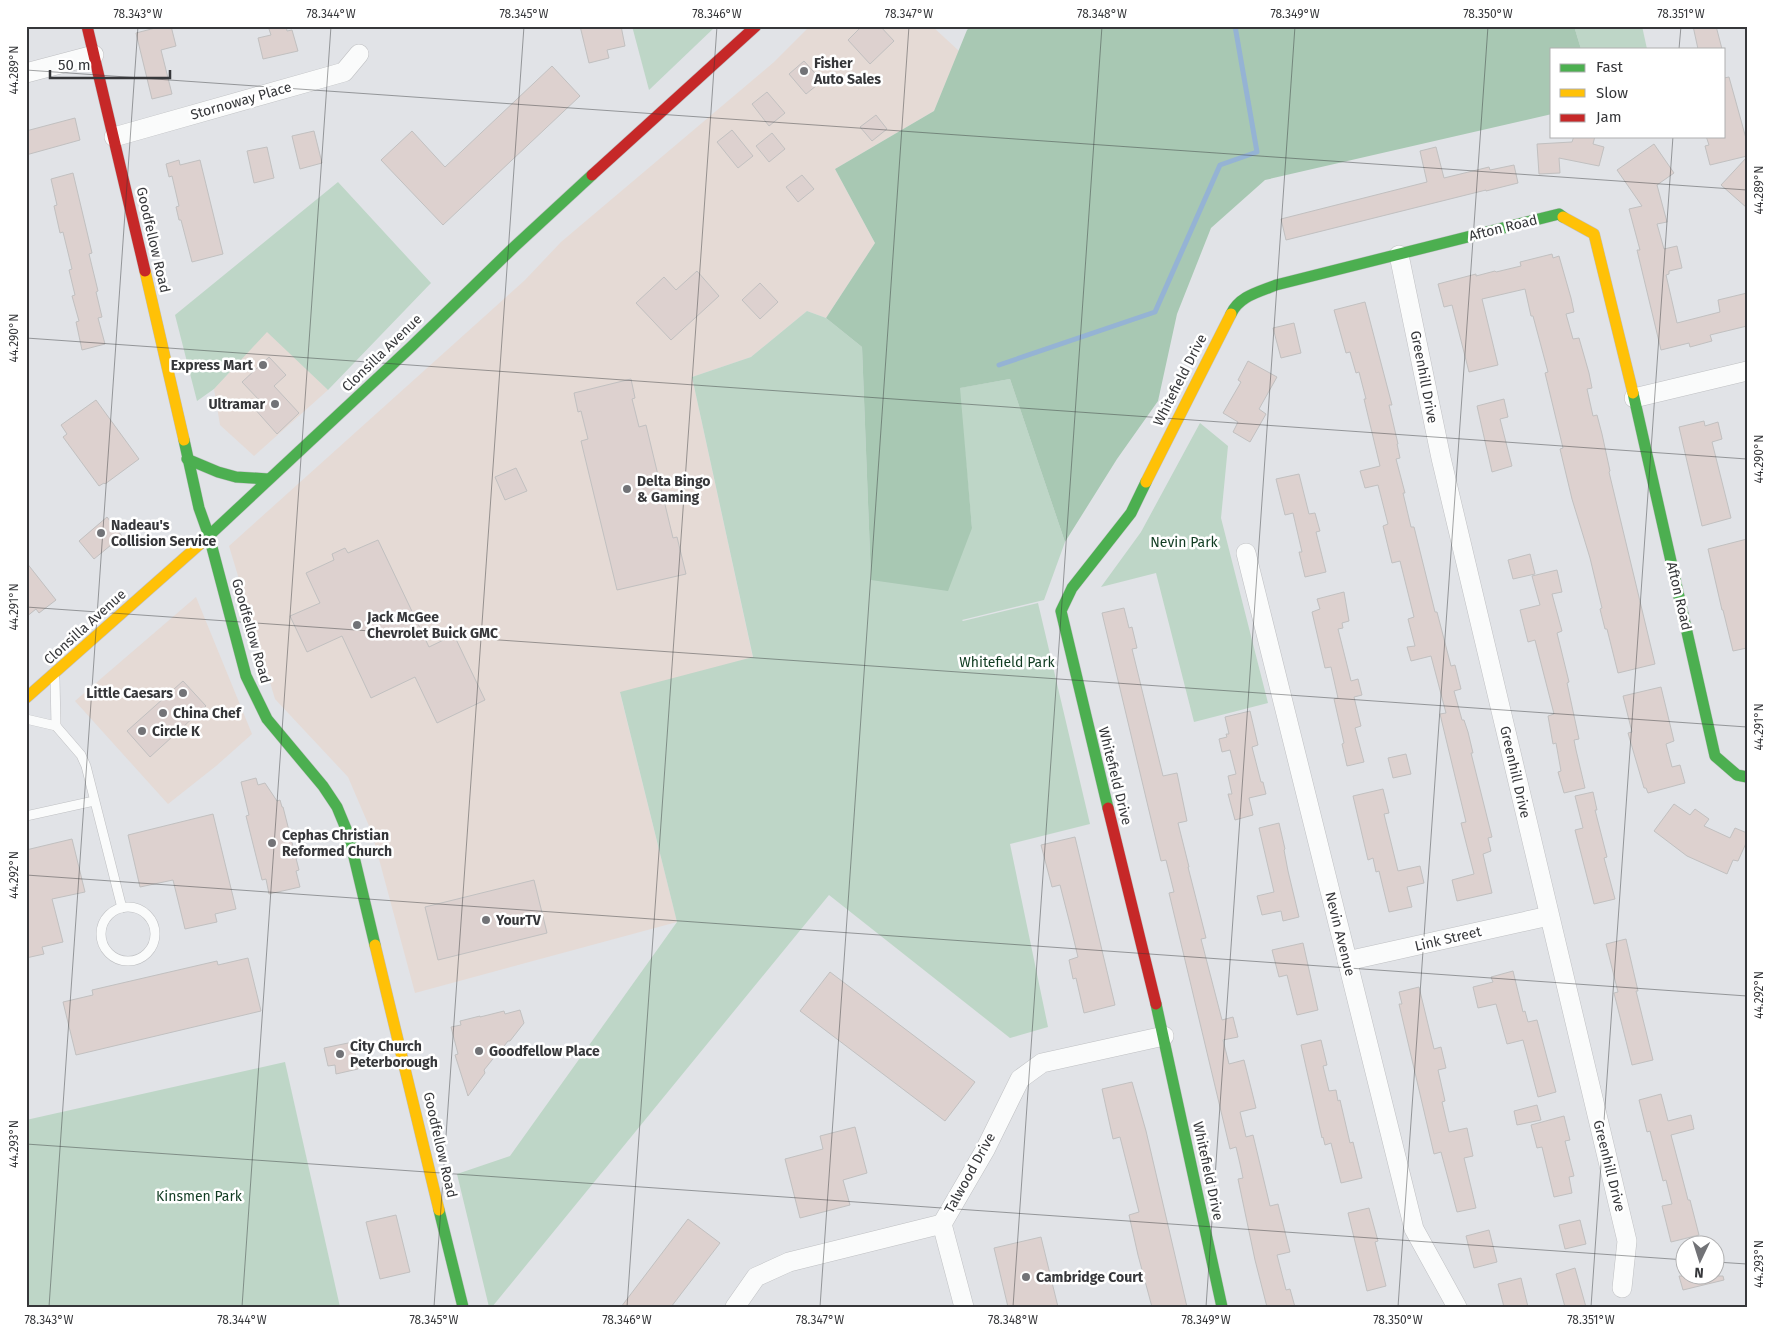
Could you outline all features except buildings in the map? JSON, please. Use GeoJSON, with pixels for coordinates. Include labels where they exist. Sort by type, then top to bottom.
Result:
{"type":"FeatureCollection","features":[{"type":"Feature","properties":{"kind":"street","name":"Goodfellow Road"},"geometry":{"type":"LineString","coordinates":[[87,26],[187,459],[246,676],[267,719],[324,786],[337,807],[349,836],[463,1307]]}},
{"type":"Feature","properties":{"kind":"street","name":"Clonsilla Avenue"},"geometry":{"type":"LineString","coordinates":[[26,698],[293,458],[513,248],[756,26]]}},
{"type":"Feature","properties":{"kind":"street","name":"Stornoway Place"},"geometry":{"type":"LineString","coordinates":[[114,137],[344,72],[359,54]]}},
{"type":"Feature","properties":{"kind":"street"},"geometry":{"type":"LineString","coordinates":[[26,73],[94,55]]}},
{"type":"Feature","properties":{"kind":"street","name":"Afton Road"},"geometry":{"type":"LineString","coordinates":[[1246,297],[1276,285],[1559,214],[1594,234],[1634,398],[1715,756],[1737,775],[1747,777]]}},
{"type":"Feature","properties":{"kind":"street","name":"Greenhill Drive"},"geometry":{"type":"LineString","coordinates":[[1399,255],[1440,458],[1627,1240],[1622,1288]]}},
{"type":"Feature","properties":{"kind":"street","name":"Whitefield Drive"},"geometry":{"type":"LineString","coordinates":[[1222,1307],[1164,1036],[1061,611],[1072,588],[1131,513],[1235,305],[1246,297]]}},
{"type":"Feature","properties":{"kind":"street"},"geometry":{"type":"LineString","coordinates":[[1634,398],[1747,371]]}},
{"type":"Feature","properties":{"kind":"street"},"geometry":{"type":"LineString","coordinates":[[187,459],[218,472],[268,479]]}},
{"type":"Feature","properties":{"kind":"street","name":"Nevin Avenue"},"geometry":{"type":"LineString","coordinates":[[1246,553],[1281,687],[1414,1229],[1457,1307]]}},
{"type":"Feature","properties":{"kind":"street","name":"Link Street"},"geometry":{"type":"LineString","coordinates":[[1347,961],[1549,916]]}},
{"type":"Feature","properties":{"kind":"street","name":"Talwood Drive"},"geometry":{"type":"LineString","coordinates":[[735,1307],[756,1277],[789,1262],[942,1224],[984,1150],[1020,1080],[1042,1063],[1164,1036]]}},
{"type":"Feature","properties":{"kind":"street"},"geometry":{"type":"LineString","coordinates":[[942,1224],[964,1307]]}},
{"type":"Feature","properties":{"kind":"lane"},"geometry":{"type":"LineString","coordinates":[[56,673],[54,692],[56,726]]}},
{"type":"Feature","properties":{"kind":"lane"},"geometry":{"type":"LineString","coordinates":[[26,719],[56,726],[81,755],[122,908]]}},
{"type":"Feature","properties":{"kind":"lane"},"geometry":{"type":"LineString","coordinates":[[26,816],[94,800]]}},
{"type":"Feature","properties":{"kind":"lane"},"geometry":{"type":"LineString","coordinates":[[122,908],[139,910],[147,915],[155,931],[151,948],[146,955],[138,960],[120,960],[112,956],[106,950],[102,941],[101,932],[103,924],[108,917],[122,908]]}},
{"type":"Feature","properties":{"kind":"shaded area"},"geometry":{"type":"Polygon","coordinates":[[[810,26],[932,26],[959,51],[934,111],[835,169],[875,243],[826,318],[807,311],[751,357],[692,377],[753,658],[620,693],[677,922],[415,993],[372,833],[348,777],[275,699],[229,546],[525,280],[561,242],[774,62],[810,26]]]}},
{"type":"Feature","properties":{"kind":"shaded area"},"geometry":{"type":"Polygon","coordinates":[[[267,331],[328,390],[254,456],[220,425],[214,389],[267,331]]]}},
{"type":"Feature","properties":{"kind":"shaded area"},"geometry":{"type":"Polygon","coordinates":[[[196,597],[252,734],[216,766],[168,804],[75,701],[196,597]]]}},
{"type":"Feature","properties":{"kind":"green space"},"geometry":{"type":"Polygon","coordinates":[[[632,26],[716,26],[649,90],[632,26]]]}},
{"type":"Feature","properties":{"kind":"green space"},"geometry":{"type":"Polygon","coordinates":[[[971,26],[1574,26],[1581,48],[1550,48],[1550,114],[1265,180],[1211,228],[1177,314],[1158,401],[1117,459],[1065,542],[1010,379],[960,388],[972,528],[948,591],[871,580],[862,347],[826,318],[875,243],[835,169],[934,111],[967,30],[971,26]]]}},
{"type":"Feature","properties":{"kind":"green space"},"geometry":{"type":"Polygon","coordinates":[[[1574,26],[1642,26],[1647,48],[1581,48],[1574,26]]]}},
{"type":"Feature","properties":{"kind":"green space"},"geometry":{"type":"Polygon","coordinates":[[[338,182],[431,283],[328,390],[267,332],[214,389],[197,401],[175,315],[338,182]]]}},
{"type":"Feature","properties":{"kind":"green space","name":"Whitefield Park"},"geometry":{"type":"Polygon","coordinates":[[[807,311],[826,318],[862,347],[871,580],[972,528],[959,388],[1010,379],[1065,542],[1044,600],[962,620],[1038,603],[1090,824],[1010,844],[1048,1027],[1010,1038],[829,895],[492,1307],[489,1307],[457,1174],[510,1156],[677,922],[620,692],[753,657],[692,377],[751,357],[807,311]]]}},
{"type":"Feature","properties":{"kind":"green space","name":"Nevin Park"},"geometry":{"type":"Polygon","coordinates":[[[1200,423],[1228,446],[1221,518],[1268,703],[1194,722],[1156,573],[1101,587],[1141,532],[1200,423]]]}},
{"type":"Feature","properties":{"kind":"green space","name":"Kinsmen Park"},"geometry":{"type":"Polygon","coordinates":[[[285,1062],[340,1307],[26,1307],[26,1120],[285,1062]]]}},
{"type":"Feature","properties":{"kind":"waterway"},"geometry":{"type":"LineString","coordinates":[[999,365],[1155,312],[1220,165],[1257,152],[1235,26]]}},
{"type":"Feature","properties":{"kind":"traffic: fast"},"geometry":{"type":"LineString","coordinates":[[200,544],[592,175]]}},
{"type":"Feature","properties":{"kind":"traffic: fast"},"geometry":{"type":"LineString","coordinates":[[1231,314],[1244,299],[1276,285],[1559,214],[1563,217]]}},
{"type":"Feature","properties":{"kind":"traffic: fast"},"geometry":{"type":"LineString","coordinates":[[1633,393],[1715,756],[1737,775],[1747,777]]}},
{"type":"Feature","properties":{"kind":"traffic: fast"},"geometry":{"type":"LineString","coordinates":[[184,440],[199,508],[209,536],[246,676],[267,719],[323,786],[337,807],[349,836],[375,945]]}},
{"type":"Feature","properties":{"kind":"traffic: fast"},"geometry":{"type":"LineString","coordinates":[[187,459],[218,472],[236,477],[268,479]]}},
{"type":"Feature","properties":{"kind":"traffic: fast"},"geometry":{"type":"LineString","coordinates":[[1108,808],[1061,611],[1072,588],[1131,513],[1146,482]]}},
{"type":"Feature","properties":{"kind":"traffic: fast"},"geometry":{"type":"LineString","coordinates":[[1156,1004],[1222,1307]]}},
{"type":"Feature","properties":{"kind":"traffic: fast"},"geometry":{"type":"LineString","coordinates":[[439,1210],[463,1307]]}},
{"type":"Feature","properties":{"kind":"traffic: slow"},"geometry":{"type":"LineString","coordinates":[[1563,217],[1594,234],[1633,393]]}},
{"type":"Feature","properties":{"kind":"traffic: slow"},"geometry":{"type":"LineString","coordinates":[[145,271],[184,440]]}},
{"type":"Feature","properties":{"kind":"traffic: slow"},"geometry":{"type":"LineString","coordinates":[[1146,482],[1231,314]]}},
{"type":"Feature","properties":{"kind":"traffic: slow"},"geometry":{"type":"LineString","coordinates":[[26,698],[200,544]]}},
{"type":"Feature","properties":{"kind":"traffic: slow"},"geometry":{"type":"LineString","coordinates":[[375,945],[439,1210]]}},
{"type":"Feature","properties":{"kind":"traffic: jam"},"geometry":{"type":"LineString","coordinates":[[87,26],[145,271]]}},
{"type":"Feature","properties":{"kind":"traffic: jam"},"geometry":{"type":"LineString","coordinates":[[592,175],[756,26]]}},
{"type":"Feature","properties":{"kind":"traffic: jam"},"geometry":{"type":"LineString","coordinates":[[1108,808],[1156,1004]]}},
{"type":"Feature","properties":{"kind":"place","name":"Fisher Auto Sales"},"geometry":{"type":"Point","coordinates":[804,71]}},
{"type":"Feature","properties":{"kind":"place","name":"Express Mart"},"geometry":{"type":"Point","coordinates":[263,365]}},
{"type":"Feature","properties":{"kind":"place","name":"Ultramar"},"geometry":{"type":"Point","coordinates":[275,404]}},
{"type":"Feature","properties":{"kind":"place","name":"Delta Bingo & Gaming"},"geometry":{"type":"Point","coordinates":[627,489]}},
{"type":"Feature","properties":{"kind":"place","name":"Nadeau's Collision Service"},"geometry":{"type":"Point","coordinates":[101,533]}},
{"type":"Feature","properties":{"kind":"place","name":"Jack McGee Chevrolet Buick GMC"},"geometry":{"type":"Point","coordinates":[357,625]}},
{"type":"Feature","properties":{"kind":"place","name":"Little Caesars"},"geometry":{"type":"Point","coordinates":[183,693]}},
{"type":"Feature","properties":{"kind":"place","name":"China Chef"},"geometry":{"type":"Point","coordinates":[163,713]}},
{"type":"Feature","properties":{"kind":"place","name":"Circle K"},"geometry":{"type":"Point","coordinates":[142,731]}},
{"type":"Feature","properties":{"kind":"place","name":"Cephas Christian Reformed Church"},"geometry":{"type":"Point","coordinates":[272,843]}},
{"type":"Feature","properties":{"kind":"place","name":"YourTV"},"geometry":{"type":"Point","coordinates":[486,920]}},
{"type":"Feature","properties":{"kind":"place","name":"Goodfellow Place"},"geometry":{"type":"Point","coordinates":[479,1051]}},
{"type":"Feature","properties":{"kind":"place","name":"City Church Peterborough"},"geometry":{"type":"Point","coordinates":[340,1054]}},
{"type":"Feature","properties":{"kind":"place","name":"Cambridge Court"},"geometry":{"type":"Point","coordinates":[1026,1277]}}]}
